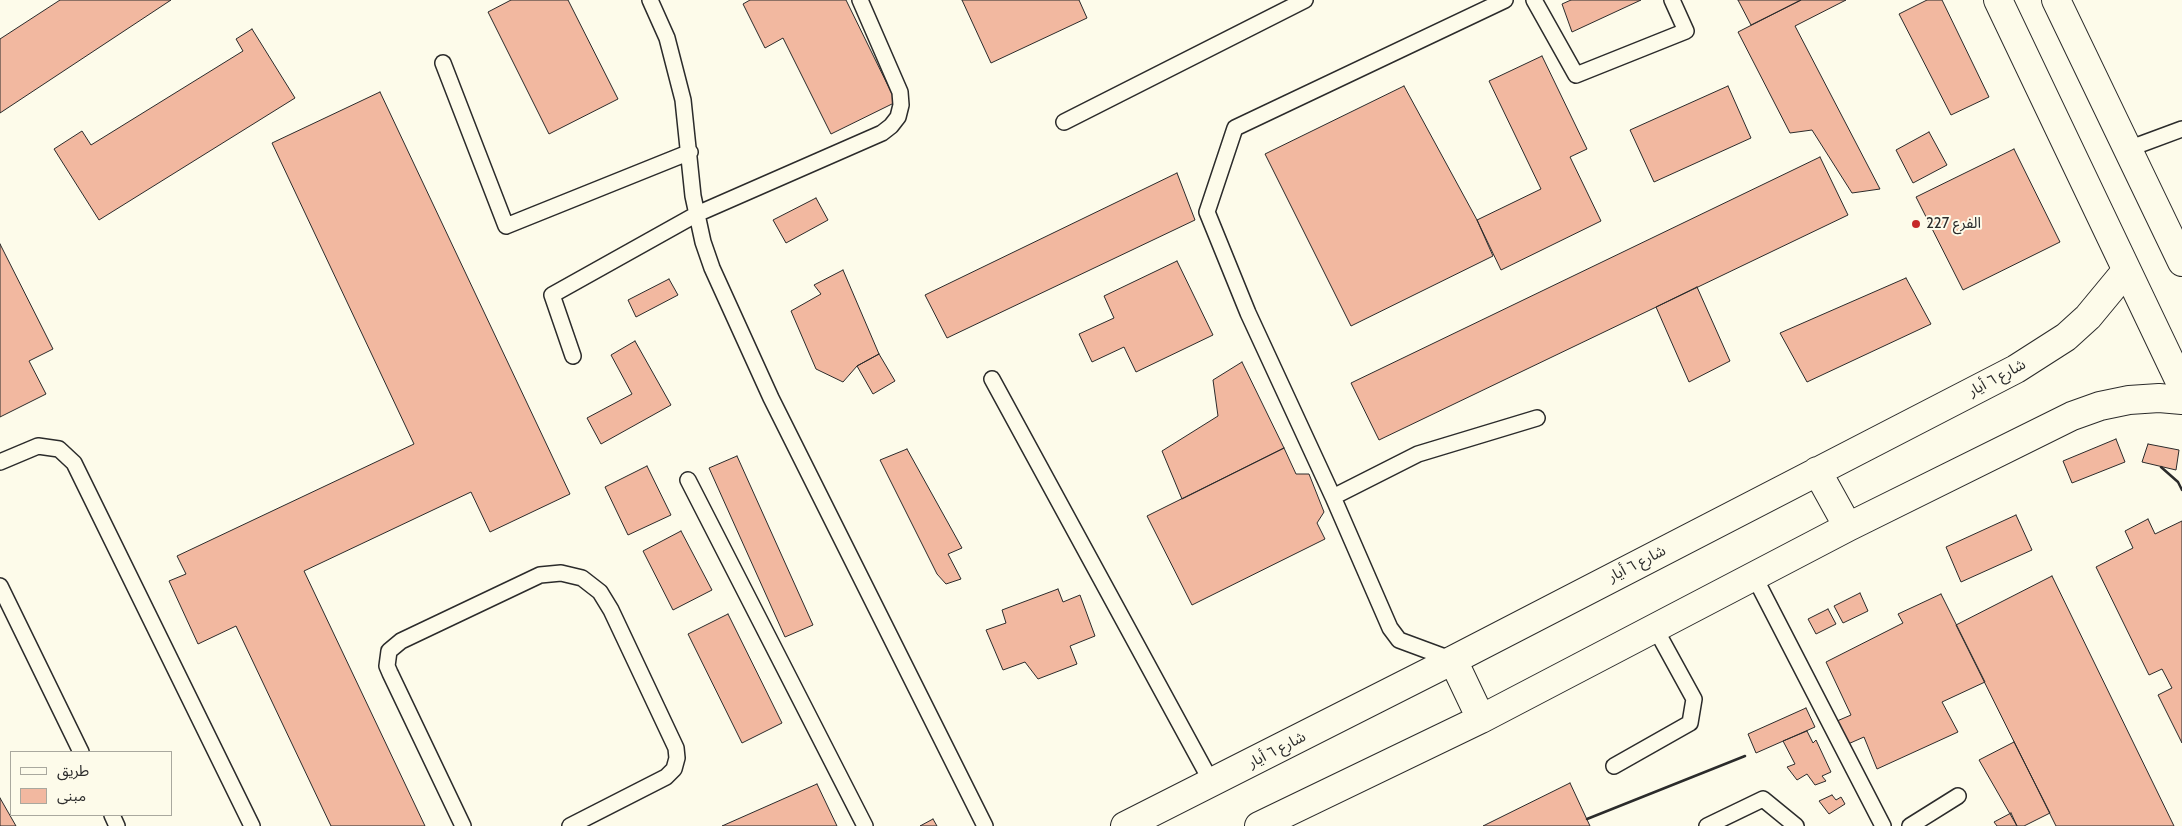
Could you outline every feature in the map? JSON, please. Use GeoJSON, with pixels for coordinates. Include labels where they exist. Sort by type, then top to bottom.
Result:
{"type":"FeatureCollection","features":[{"type":"Feature","properties":{"kind":"main road"},"geometry":{"type":"LineString","coordinates":[[1998,0],[2182,386]]}},
{"type":"Feature","properties":{"kind":"main road"},"geometry":{"type":"LineString","coordinates":[[2056,0],[2182,262]]}},
{"type":"Feature","properties":{"kind":"main road","name":"شارع ٦ أيار"},"geometry":{"type":"LineString","coordinates":[[1125,826],[1453,660],[2042,354],[2088,317],[2126,271]]}},
{"type":"Feature","properties":{"kind":"main road"},"geometry":{"type":"LineString","coordinates":[[1259,826],[1482,719],[1848,527],[2072,416],[2100,406],[2129,400],[2159,398],[2182,400]]}},
{"type":"Feature","properties":{"kind":"main road"},"geometry":{"type":"LineString","coordinates":[[1818,471],[1848,527]]}},
{"type":"Feature","properties":{"kind":"main road"},"geometry":{"type":"LineString","coordinates":[[1453,660],[1482,719]]}},
{"type":"Feature","properties":{"kind":"lane"},"geometry":{"type":"LineString","coordinates":[[650,0],[666,38],[683,100],[697,214],[712,268],[771,398],[985,826]]}},
{"type":"Feature","properties":{"kind":"lane"},"geometry":{"type":"LineString","coordinates":[[573,356],[552,295],[697,214],[882,133],[892,126],[898,117],[901,105],[900,92],[860,0]]}},
{"type":"Feature","properties":{"kind":"lane"},"geometry":{"type":"LineString","coordinates":[[1064,122],[1305,0]]}},
{"type":"Feature","properties":{"kind":"lane"},"geometry":{"type":"LineString","coordinates":[[1453,660],[1399,640],[1390,628],[1333,497],[1248,313],[1207,212],[1235,128],[1505,0]]}},
{"type":"Feature","properties":{"kind":"lane"},"geometry":{"type":"LineString","coordinates":[[1534,0],[1576,76],[1686,30],[1672,0]]}},
{"type":"Feature","properties":{"kind":"lane"},"geometry":{"type":"LineString","coordinates":[[443,63],[506,226],[690,152]]}},
{"type":"Feature","properties":{"kind":"lane"},"geometry":{"type":"LineString","coordinates":[[2128,149],[2182,129]]}},
{"type":"Feature","properties":{"kind":"lane"},"geometry":{"type":"LineString","coordinates":[[992,379],[1212,783]]}},
{"type":"Feature","properties":{"kind":"lane"},"geometry":{"type":"LineString","coordinates":[[1333,497],[1418,454],[1537,418]]}},
{"type":"Feature","properties":{"kind":"lane"},"geometry":{"type":"LineString","coordinates":[[0,462],[29,449],[44,446],[59,449],[74,463],[252,826]]}},
{"type":"Feature","properties":{"kind":"lane"},"geometry":{"type":"LineString","coordinates":[[688,480],[864,826]]}},
{"type":"Feature","properties":{"kind":"lane"},"geometry":{"type":"LineString","coordinates":[[463,826],[387,666],[389,651],[400,641],[540,576],[561,573],[582,578],[600,592],[611,610],[676,748],[677,758],[674,768],[666,777],[570,826]]}},
{"type":"Feature","properties":{"kind":"lane"},"geometry":{"type":"LineString","coordinates":[[1754,576],[1883,826]]}},
{"type":"Feature","properties":{"kind":"lane"},"geometry":{"type":"LineString","coordinates":[[0,586],[81,751]]}},
{"type":"Feature","properties":{"kind":"lane"},"geometry":{"type":"LineString","coordinates":[[1614,766],[1690,723],[1694,699],[1655,628]]}},
{"type":"Feature","properties":{"kind":"lane"},"geometry":{"type":"LineString","coordinates":[[1910,826],[1958,796]]}},
{"type":"Feature","properties":{"kind":"lane"},"geometry":{"type":"LineString","coordinates":[[1707,826],[1764,799],[1796,826]]}},
{"type":"Feature","properties":{"kind":"building"},"geometry":{"type":"Polygon","coordinates":[[[60,0],[171,0],[0,113],[0,39],[60,0]]]}},
{"type":"Feature","properties":{"kind":"building"},"geometry":{"type":"Polygon","coordinates":[[[511,0],[568,0],[618,99],[549,134],[488,12],[511,0]]]}},
{"type":"Feature","properties":{"kind":"building"},"geometry":{"type":"Polygon","coordinates":[[[750,0],[846,0],[896,102],[831,134],[783,38],[765,48],[743,4],[750,0]]]}},
{"type":"Feature","properties":{"kind":"building"},"geometry":{"type":"Polygon","coordinates":[[[962,0],[1079,0],[1087,18],[991,63],[962,0]]]}},
{"type":"Feature","properties":{"kind":"building"},"geometry":{"type":"Polygon","coordinates":[[[1571,0],[1641,0],[1572,32],[1562,4],[1571,0]]]}},
{"type":"Feature","properties":{"kind":"building"},"geometry":{"type":"Polygon","coordinates":[[[1738,0],[1801,0],[1751,25],[1738,0]]]}},
{"type":"Feature","properties":{"kind":"building"},"geometry":{"type":"Polygon","coordinates":[[[1801,0],[1846,0],[1795,26],[1880,189],[1852,193],[1812,130],[1790,133],[1738,32],[1801,0]]]}},
{"type":"Feature","properties":{"kind":"building"},"geometry":{"type":"Polygon","coordinates":[[[1927,0],[1942,0],[1989,97],[1951,115],[1899,14],[1927,0]]]}},
{"type":"Feature","properties":{"kind":"building"},"geometry":{"type":"Polygon","coordinates":[[[252,29],[295,98],[99,220],[54,149],[82,131],[91,145],[243,51],[236,39],[252,29]]]}},
{"type":"Feature","properties":{"kind":"building"},"geometry":{"type":"Polygon","coordinates":[[[1542,56],[1587,149],[1570,157],[1601,221],[1501,270],[1477,220],[1541,189],[1489,81],[1542,56]]]}},
{"type":"Feature","properties":{"kind":"building"},"geometry":{"type":"Polygon","coordinates":[[[1404,86],[1477,220],[1493,256],[1351,326],[1265,154],[1404,86]]]}},
{"type":"Feature","properties":{"kind":"building"},"geometry":{"type":"Polygon","coordinates":[[[1728,86],[1751,138],[1654,182],[1630,130],[1728,86]]]}},
{"type":"Feature","properties":{"kind":"building"},"geometry":{"type":"Polygon","coordinates":[[[380,92],[570,494],[490,532],[471,492],[304,571],[425,826],[331,826],[236,626],[198,644],[169,581],[186,574],[177,556],[414,444],[272,143],[380,92]]]}},
{"type":"Feature","properties":{"kind":"building"},"geometry":{"type":"Polygon","coordinates":[[[1929,132],[1947,165],[1913,183],[1896,150],[1929,132]]]}},
{"type":"Feature","properties":{"kind":"building"},"geometry":{"type":"Polygon","coordinates":[[[2014,149],[2060,242],[1963,290],[1916,197],[2014,149]]]}},
{"type":"Feature","properties":{"kind":"building"},"geometry":{"type":"Polygon","coordinates":[[[1820,157],[1848,215],[1379,440],[1351,383],[1820,157]]]}},
{"type":"Feature","properties":{"kind":"building"},"geometry":{"type":"Polygon","coordinates":[[[1177,173],[1195,220],[947,338],[925,295],[1177,173]]]}},
{"type":"Feature","properties":{"kind":"building"},"geometry":{"type":"Polygon","coordinates":[[[816,198],[828,220],[786,243],[773,220],[816,198]]]}},
{"type":"Feature","properties":{"kind":"building"},"geometry":{"type":"Polygon","coordinates":[[[0,244],[53,349],[29,361],[46,394],[0,417],[0,244]]]}},
{"type":"Feature","properties":{"kind":"building"},"geometry":{"type":"Polygon","coordinates":[[[1177,261],[1213,335],[1136,372],[1124,347],[1092,362],[1079,334],[1114,318],[1104,296],[1177,261]]]}},
{"type":"Feature","properties":{"kind":"building"},"geometry":{"type":"Polygon","coordinates":[[[843,270],[879,354],[857,366],[843,382],[816,369],[791,311],[821,294],[814,285],[843,270]]]}},
{"type":"Feature","properties":{"kind":"building"},"geometry":{"type":"Polygon","coordinates":[[[1906,278],[1931,324],[1807,382],[1780,333],[1906,278]]]}},
{"type":"Feature","properties":{"kind":"building"},"geometry":{"type":"Polygon","coordinates":[[[669,279],[678,295],[636,317],[628,300],[669,279]]]}},
{"type":"Feature","properties":{"kind":"building"},"geometry":{"type":"Polygon","coordinates":[[[1697,287],[1730,361],[1689,382],[1656,307],[1697,287]]]}},
{"type":"Feature","properties":{"kind":"building"},"geometry":{"type":"Polygon","coordinates":[[[635,341],[671,405],[601,444],[587,418],[632,394],[611,355],[635,341]]]}},
{"type":"Feature","properties":{"kind":"building"},"geometry":{"type":"Polygon","coordinates":[[[879,354],[895,381],[873,394],[857,366],[879,354]]]}},
{"type":"Feature","properties":{"kind":"building"},"geometry":{"type":"Polygon","coordinates":[[[1242,362],[1284,448],[1182,499],[1162,451],[1218,416],[1213,380],[1242,362]]]}},
{"type":"Feature","properties":{"kind":"building"},"geometry":{"type":"Polygon","coordinates":[[[2116,439],[2125,462],[2072,483],[2063,461],[2116,439]]]}},
{"type":"Feature","properties":{"kind":"building"},"geometry":{"type":"Polygon","coordinates":[[[2148,444],[2179,450],[2176,470],[2142,462],[2148,444]]]}},
{"type":"Feature","properties":{"kind":"building"},"geometry":{"type":"Polygon","coordinates":[[[1284,448],[1296,474],[1309,474],[1324,512],[1317,523],[1325,539],[1192,605],[1147,516],[1284,448]]]}},
{"type":"Feature","properties":{"kind":"building"},"geometry":{"type":"Polygon","coordinates":[[[907,449],[962,548],[948,554],[961,579],[946,584],[937,574],[880,460],[907,449]]]}},
{"type":"Feature","properties":{"kind":"building"},"geometry":{"type":"Polygon","coordinates":[[[737,456],[813,625],[785,637],[709,468],[737,456]]]}},
{"type":"Feature","properties":{"kind":"building"},"geometry":{"type":"Polygon","coordinates":[[[647,466],[671,515],[628,535],[605,487],[647,466]]]}},
{"type":"Feature","properties":{"kind":"building"},"geometry":{"type":"Polygon","coordinates":[[[2016,515],[2032,550],[1961,582],[1946,547],[2016,515]]]}},
{"type":"Feature","properties":{"kind":"building"},"geometry":{"type":"Polygon","coordinates":[[[2148,519],[2155,534],[2182,521],[2182,743],[2158,695],[2172,688],[2162,669],[2149,675],[2096,567],[2133,548],[2125,531],[2148,519]]]}},
{"type":"Feature","properties":{"kind":"building"},"geometry":{"type":"Polygon","coordinates":[[[681,531],[712,590],[673,610],[643,551],[681,531]]]}},
{"type":"Feature","properties":{"kind":"building"},"geometry":{"type":"Polygon","coordinates":[[[2052,576],[2174,826],[2056,826],[1956,625],[2052,576]]]}},
{"type":"Feature","properties":{"kind":"building"},"geometry":{"type":"Polygon","coordinates":[[[1058,589],[1063,602],[1080,595],[1095,636],[1070,646],[1077,664],[1038,679],[1025,662],[1003,670],[986,630],[1006,623],[1002,610],[1058,589]]]}},
{"type":"Feature","properties":{"kind":"building"},"geometry":{"type":"Polygon","coordinates":[[[1860,593],[1868,611],[1843,623],[1834,606],[1860,593]]]}},
{"type":"Feature","properties":{"kind":"building"},"geometry":{"type":"Polygon","coordinates":[[[1941,594],[1985,682],[1942,702],[1958,732],[1877,769],[1864,737],[1848,744],[1837,721],[1851,715],[1826,662],[1903,623],[1898,614],[1941,594]]]}},
{"type":"Feature","properties":{"kind":"building"},"geometry":{"type":"Polygon","coordinates":[[[1828,609],[1836,624],[1816,634],[1808,619],[1828,609]]]}},
{"type":"Feature","properties":{"kind":"building"},"geometry":{"type":"Polygon","coordinates":[[[728,614],[782,723],[742,743],[688,634],[728,614]]]}},
{"type":"Feature","properties":{"kind":"building"},"geometry":{"type":"Polygon","coordinates":[[[1806,708],[1815,727],[1756,753],[1748,734],[1806,708]]]}},
{"type":"Feature","properties":{"kind":"building"},"geometry":{"type":"Polygon","coordinates":[[[1807,731],[1813,743],[1816,740],[1831,772],[1822,776],[1826,781],[1815,785],[1807,774],[1797,780],[1787,767],[1795,764],[1783,741],[1807,731]]]}},
{"type":"Feature","properties":{"kind":"building"},"geometry":{"type":"Polygon","coordinates":[[[2014,742],[2050,813],[2024,826],[2017,826],[1979,760],[2014,742]]]}},
{"type":"Feature","properties":{"kind":"building"},"geometry":{"type":"Polygon","coordinates":[[[1570,783],[1590,826],[1483,826],[1570,783]]]}},
{"type":"Feature","properties":{"kind":"building"},"geometry":{"type":"Polygon","coordinates":[[[817,784],[837,826],[722,826],[817,784]]]}},
{"type":"Feature","properties":{"kind":"building"},"geometry":{"type":"Polygon","coordinates":[[[1832,795],[1836,800],[1841,797],[1845,804],[1829,814],[1819,801],[1832,795]]]}},
{"type":"Feature","properties":{"kind":"building"},"geometry":{"type":"Polygon","coordinates":[[[0,798],[16,826],[0,826],[0,798]]]}},
{"type":"Feature","properties":{"kind":"building"},"geometry":{"type":"Polygon","coordinates":[[[2011,813],[2017,826],[1997,826],[1994,822],[2011,813]]]}},
{"type":"Feature","properties":{"kind":"building"},"geometry":{"type":"Polygon","coordinates":[[[933,819],[937,826],[920,826],[933,819]]]}},
{"type":"Feature","properties":{"kind":"wall"},"geometry":{"type":"LineString","coordinates":[[2161,467],[2178,482],[2182,490]]}},
{"type":"Feature","properties":{"kind":"wall"},"geometry":{"type":"LineString","coordinates":[[1587,819],[1745,756]]}},
{"type":"Feature","properties":{"kind":"place","name":"الفرع 227"},"geometry":{"type":"Point","coordinates":[1916,224]}}]}
